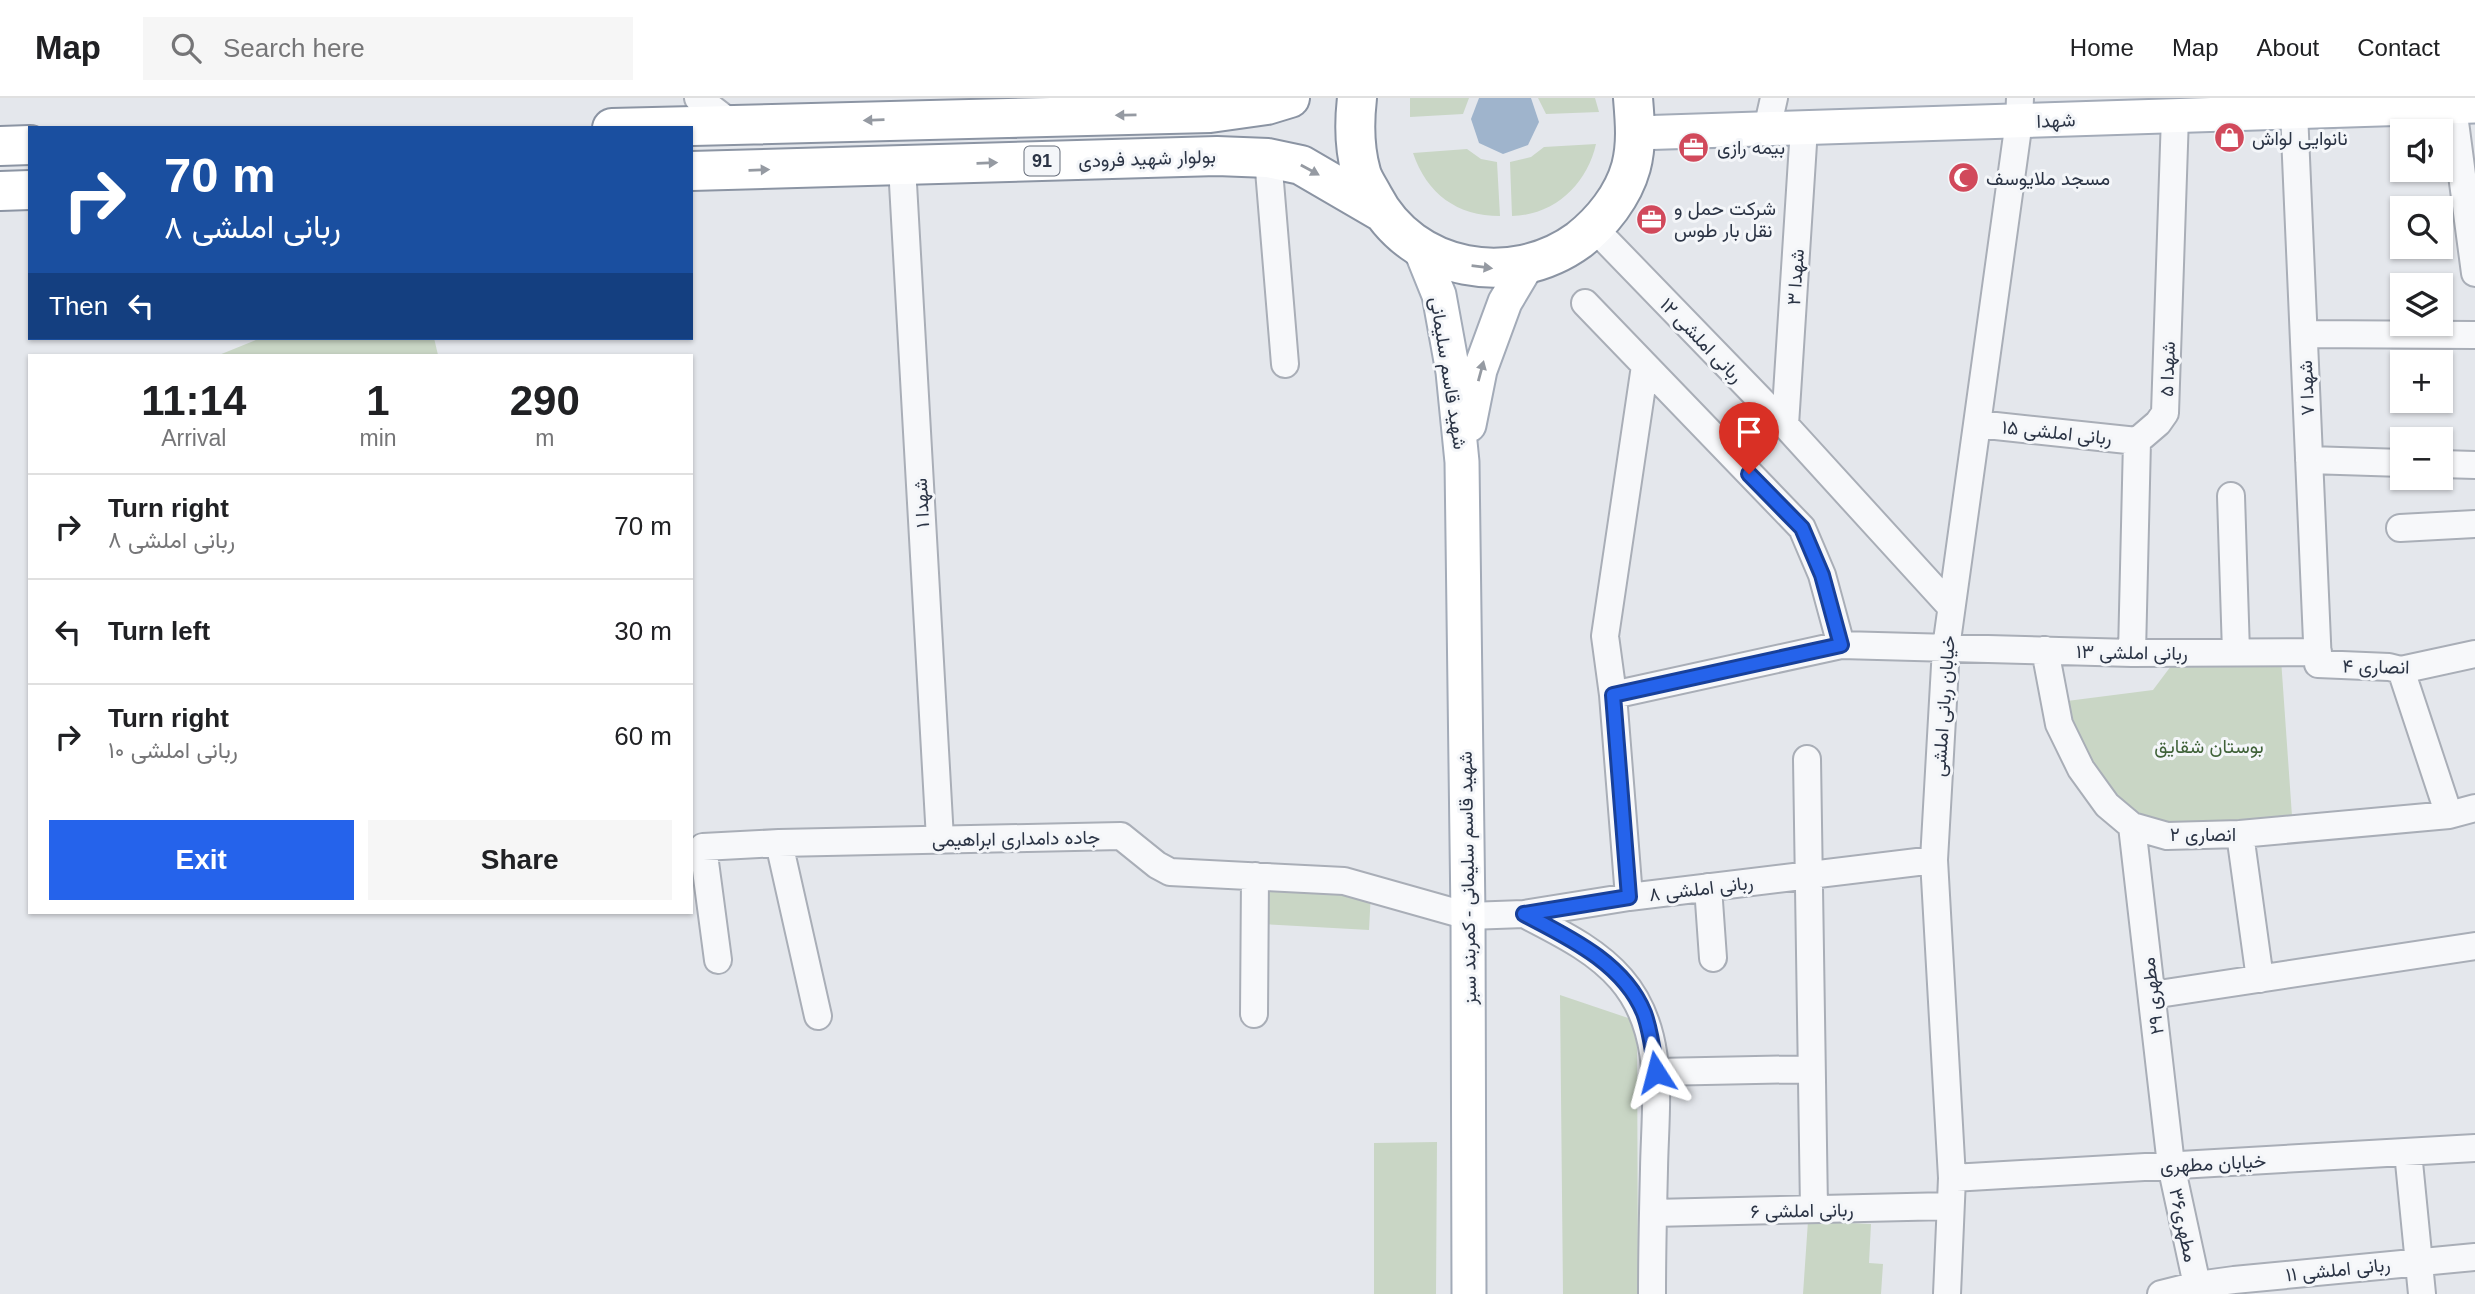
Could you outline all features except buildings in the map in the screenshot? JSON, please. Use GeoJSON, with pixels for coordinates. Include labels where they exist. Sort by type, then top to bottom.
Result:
{"type":"FeatureCollection","features":[{"type":"Feature","properties":{"kind":"highway"},"geometry":{"type":"LineString","coordinates":[[672,126],[923,119],[1193,105],[1267,105],[1290,98]]}},
{"type":"Feature","properties":{"kind":"highway","name":"91"},"geometry":{"type":"LineString","coordinates":[[1357,98],[1353,133],[1361,174],[1380,211],[1398,231],[1420,248],[1454,263],[1490,269],[1527,265],[1563,251],[1594,228],[1616,201],[1626,179],[1630,168],[1635,116]]}},
{"type":"Feature","properties":{"kind":"highway"},"geometry":{"type":"LineString","coordinates":[[0,146],[28,145]]}},
{"type":"Feature","properties":{"kind":"highway","name":"بولوار شهید فرودی"},"geometry":{"type":"LineString","coordinates":[[693,172],[1217,156],[1268,158],[1301,165],[1380,211]]}},
{"type":"Feature","properties":{"kind":"highway"},"geometry":{"type":"LineString","coordinates":[[0,191],[28,190]]}},
{"type":"Feature","properties":{"kind":"main road","name":"شهدا"},"geometry":{"type":"LineString","coordinates":[[1635,116],[1771,114],[1804,128],[2020,110],[2142,108],[2175,116],[2277,108],[2462,105]]}},
{"type":"Feature","properties":{"kind":"main road","name":"شهید قاسم سلیمانی"},"geometry":{"type":"LineString","coordinates":[[1420,248],[1439,295],[1453,372],[1462,461]]}},
{"type":"Feature","properties":{"kind":"main road","name":"شهید قاسم سلیمانی"},"geometry":{"type":"LineString","coordinates":[[1462,461],[1480,370],[1505,302],[1527,265]]}},
{"type":"Feature","properties":{"kind":"main road","name":"شهید قاسم سلیمانی - کمربند سبز"},"geometry":{"type":"LineString","coordinates":[[1462,461],[1468,916],[1469,1294]]}},
{"type":"Feature","properties":{"kind":"street"},"geometry":{"type":"LineString","coordinates":[[698,98],[732,124]]}},
{"type":"Feature","properties":{"kind":"street"},"geometry":{"type":"LineString","coordinates":[[923,119],[980,98]]}},
{"type":"Feature","properties":{"kind":"street"},"geometry":{"type":"LineString","coordinates":[[2462,105],[2475,273]]}},
{"type":"Feature","properties":{"kind":"street","name":"شهدا ۷"},"geometry":{"type":"LineString","coordinates":[[2277,108],[2304,334],[2318,658]]}},
{"type":"Feature","properties":{"kind":"street","name":"خیابان ربانی املشی"},"geometry":{"type":"LineString","coordinates":[[1947,1294],[1951,1178],[1934,860],[1946,648],[2020,110]]}},
{"type":"Feature","properties":{"kind":"street","name":"شهدا ۵"},"geometry":{"type":"LineString","coordinates":[[2137,441],[2158,423],[2165,413],[2175,116]]}},
{"type":"Feature","properties":{"kind":"street","name":"شهدا ۳"},"geometry":{"type":"LineString","coordinates":[[1785,425],[1804,128]]}},
{"type":"Feature","properties":{"kind":"street"},"geometry":{"type":"LineString","coordinates":[[1268,158],[1284,365]]}},
{"type":"Feature","properties":{"kind":"street","name":"شهدا ۱"},"geometry":{"type":"LineString","coordinates":[[902,166],[940,839]]}},
{"type":"Feature","properties":{"kind":"street","name":"ربانی املشی ۱۲"},"geometry":{"type":"LineString","coordinates":[[1594,228],[1785,425],[1951,607]]}},
{"type":"Feature","properties":{"kind":"street"},"geometry":{"type":"LineString","coordinates":[[1585,303],[1802,528],[1822,575],[1841,645]]}},
{"type":"Feature","properties":{"kind":"street"},"geometry":{"type":"LineString","coordinates":[[2304,334],[2475,335]]}},
{"type":"Feature","properties":{"kind":"street"},"geometry":{"type":"LineString","coordinates":[[1629,897],[1613,695],[1605,636],[1645,366]]}},
{"type":"Feature","properties":{"kind":"street","name":"ربانی املشی ۱۵"},"geometry":{"type":"LineString","coordinates":[[1977,424],[2137,441]]}},
{"type":"Feature","properties":{"kind":"street"},"geometry":{"type":"LineString","coordinates":[[2132,653],[2137,441]]}},
{"type":"Feature","properties":{"kind":"street"},"geometry":{"type":"LineString","coordinates":[[2309,460],[2390,463]]}},
{"type":"Feature","properties":{"kind":"street"},"geometry":{"type":"LineString","coordinates":[[2453,464],[2475,465]]}},
{"type":"Feature","properties":{"kind":"street"},"geometry":{"type":"LineString","coordinates":[[2231,496],[2236,652]]}},
{"type":"Feature","properties":{"kind":"street"},"geometry":{"type":"LineString","coordinates":[[2400,528],[2475,523]]}},
{"type":"Feature","properties":{"kind":"street","name":"ربانی املشی ۱۳"},"geometry":{"type":"LineString","coordinates":[[1613,695],[1841,645],[2132,653],[2236,652],[2318,658]]}},
{"type":"Feature","properties":{"kind":"street","name":"انصاری ۲"},"geometry":{"type":"LineString","coordinates":[[2045,650],[2059,724],[2081,769],[2107,805],[2132,826],[2166,836],[2240,834],[2449,815],[2475,808]]}},
{"type":"Feature","properties":{"kind":"street","name":"انصاری ۴"},"geometry":{"type":"LineString","coordinates":[[2318,658],[2401,670],[2475,654]]}},
{"type":"Feature","properties":{"kind":"street"},"geometry":{"type":"LineString","coordinates":[[2401,670],[2449,815]]}},
{"type":"Feature","properties":{"kind":"street"},"geometry":{"type":"LineString","coordinates":[[1807,760],[1814,1209]]}},
{"type":"Feature","properties":{"kind":"street","name":"مطهری ۲۹"},"geometry":{"type":"LineString","coordinates":[[2132,826],[2171,1165]]}},
{"type":"Feature","properties":{"kind":"street"},"geometry":{"type":"LineString","coordinates":[[2240,834],[2260,979]]}},
{"type":"Feature","properties":{"kind":"street","name":"جاده دامداری ابراهیمی"},"geometry":{"type":"LineString","coordinates":[[718,960],[702,847],[1121,836],[1170,872],[1344,881],[1468,916]]}},
{"type":"Feature","properties":{"kind":"street"},"geometry":{"type":"LineString","coordinates":[[779,843],[818,1016]]}},
{"type":"Feature","properties":{"kind":"street","name":"ربانی املشی ۸"},"geometry":{"type":"LineString","coordinates":[[1468,916],[1524,914],[1629,897],[1934,860]]}},
{"type":"Feature","properties":{"kind":"street"},"geometry":{"type":"LineString","coordinates":[[1254,1014],[1255,876]]}},
{"type":"Feature","properties":{"kind":"street"},"geometry":{"type":"LineString","coordinates":[[1708,887],[1713,958]]}},
{"type":"Feature","properties":{"kind":"street"},"geometry":{"type":"LineString","coordinates":[[1524,914],[1580,944],[1620,977],[1643,1011],[1656,1072],[1652,1293]]}},
{"type":"Feature","properties":{"kind":"street"},"geometry":{"type":"LineString","coordinates":[[2151,995],[2475,946]]}},
{"type":"Feature","properties":{"kind":"street"},"geometry":{"type":"LineString","coordinates":[[1656,1072],[1811,1069]]}},
{"type":"Feature","properties":{"kind":"street","name":"خیابان مطهری"},"geometry":{"type":"LineString","coordinates":[[1951,1178],[2475,1148]]}},
{"type":"Feature","properties":{"kind":"street"},"geometry":{"type":"LineString","coordinates":[[2408,1152],[2422,1294]]}},
{"type":"Feature","properties":{"kind":"street","name":"مطهری۳۶"},"geometry":{"type":"LineString","coordinates":[[2171,1165],[2197,1285]]}},
{"type":"Feature","properties":{"kind":"street","name":"ربانی املشی ۶"},"geometry":{"type":"LineString","coordinates":[[1653,1213],[1950,1206]]}},
{"type":"Feature","properties":{"kind":"street","name":"ربانی املشی ۱۱"},"geometry":{"type":"LineString","coordinates":[[2161,1294],[2197,1285],[2235,1287],[2418,1261],[2475,1257]]}},
{"type":"Feature","properties":{"kind":"green space"},"geometry":{"type":"Polygon","coordinates":[[[1410,98],[1469,98],[1463,114],[1410,117],[1410,98]]]}},
{"type":"Feature","properties":{"kind":"green space"},"geometry":{"type":"Polygon","coordinates":[[[1538,98],[1595,98],[1599,112],[1546,114],[1538,98]]]}},
{"type":"Feature","properties":{"kind":"green space"},"geometry":{"type":"Polygon","coordinates":[[[1596,144],[1585,172],[1567,195],[1542,210],[1512,216],[1510,162],[1531,157],[1544,147],[1596,144]]]}},
{"type":"Feature","properties":{"kind":"green space"},"geometry":{"type":"Polygon","coordinates":[[[1467,149],[1481,159],[1497,162],[1500,216],[1470,212],[1446,200],[1426,180],[1413,153],[1467,149]]]}},
{"type":"Feature","properties":{"kind":"green space"},"geometry":{"type":"Polygon","coordinates":[[[256,340],[434,340],[438,354],[221,354],[256,340]]]}},
{"type":"Feature","properties":{"kind":"green space","name":"بوستان شقایق"},"geometry":{"type":"Polygon","coordinates":[[[2281,659],[2292,816],[2161,829],[2114,799],[2076,743],[2067,701],[2153,690],[2174,662],[2281,659]]]}},
{"type":"Feature","properties":{"kind":"green space"},"geometry":{"type":"Polygon","coordinates":[[[1263,887],[1371,892],[1369,930],[1261,924],[1263,887]]]}},
{"type":"Feature","properties":{"kind":"green space"},"geometry":{"type":"Polygon","coordinates":[[[1560,995],[1637,1021],[1638,1294],[1563,1294],[1560,995]]]}},
{"type":"Feature","properties":{"kind":"green space"},"geometry":{"type":"Polygon","coordinates":[[[1437,1142],[1436,1294],[1374,1294],[1374,1143],[1437,1142]]]}},
{"type":"Feature","properties":{"kind":"green space"},"geometry":{"type":"Polygon","coordinates":[[[1808,1221],[1871,1224],[1869,1263],[1883,1264],[1881,1294],[1803,1294],[1808,1221]]]}},
{"type":"Feature","properties":{"kind":"water"},"geometry":{"type":"Polygon","coordinates":[[[1479,98],[1531,98],[1539,122],[1528,145],[1503,154],[1479,143],[1471,119],[1479,98]]]}},
{"type":"Feature","properties":{"kind":"place","name":"نانوایی لواش"},"geometry":{"type":"Point","coordinates":[2229,138]}},
{"type":"Feature","properties":{"kind":"place","name":"بیمه رازی"},"geometry":{"type":"Point","coordinates":[1694,147]}},
{"type":"Feature","properties":{"kind":"place","name":"مسجد ملایوسف"},"geometry":{"type":"Point","coordinates":[1963,178]}},
{"type":"Feature","properties":{"kind":"place","name":"شرکت حمل و نقل بار طوس"},"geometry":{"type":"Point","coordinates":[1651,219]}},
{"type":"Feature","properties":{"kind":"route"},"geometry":{"type":"LineString","coordinates":[[1656,1072],[1643,1011],[1620,977],[1580,944],[1524,914],[1629,897],[1613,695],[1841,645],[1822,575],[1802,528],[1749,474]]}}]}
